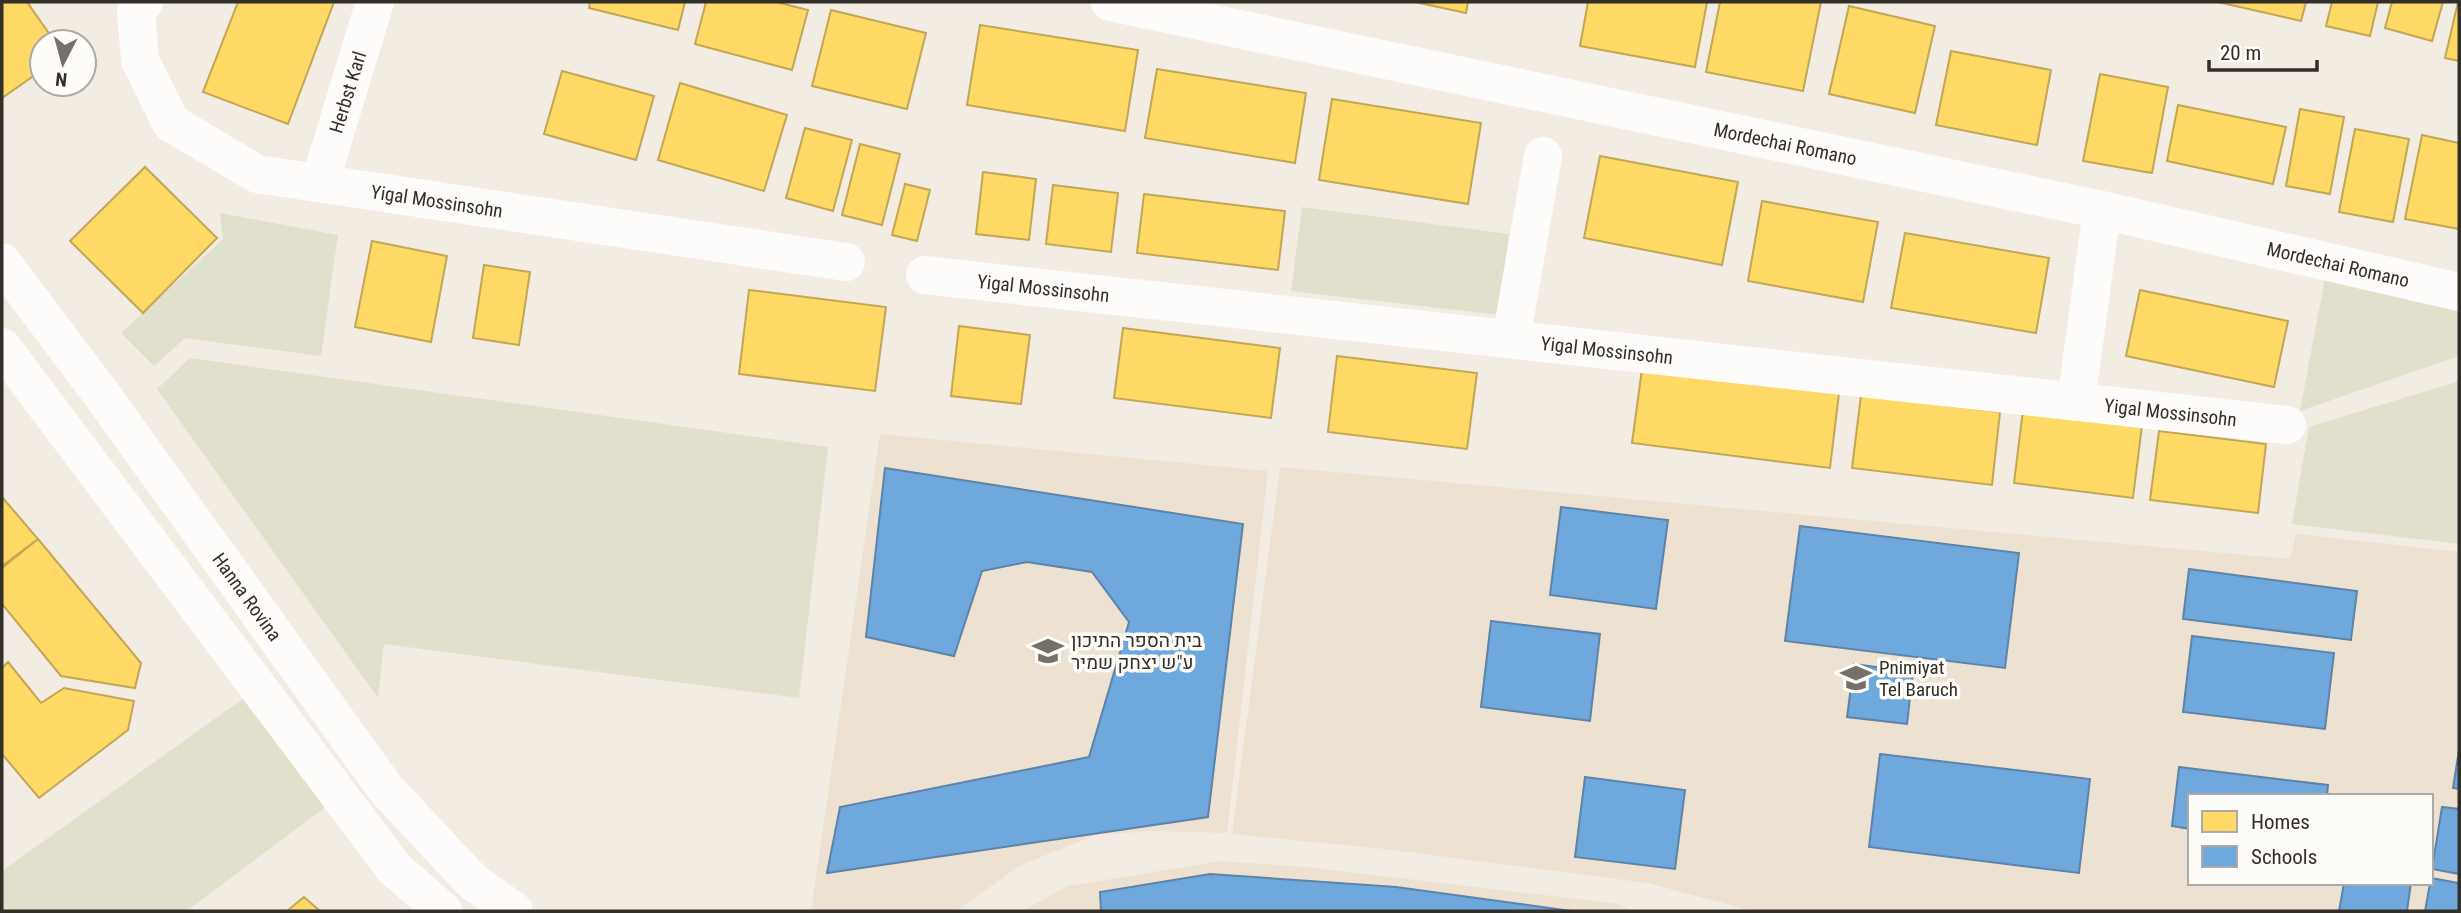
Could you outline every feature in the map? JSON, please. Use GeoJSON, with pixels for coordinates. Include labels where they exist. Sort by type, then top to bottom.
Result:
{"type":"FeatureCollection","features":[{"type":"Feature","properties":{"kind":"street","name":"Yigal Mossinsohn"},"geometry":{"type":"LineString","coordinates":[[144,2],[136,12],[140,60],[171,123],[257,174],[846,262]]}},
{"type":"Feature","properties":{"kind":"street","name":"Herbst Karl"},"geometry":{"type":"LineString","coordinates":[[320,182],[375,2]]}},
{"type":"Feature","properties":{"kind":"street","name":"Mordechai Romano"},"geometry":{"type":"LineString","coordinates":[[1110,2],[2102,210],[2459,292]]}},
{"type":"Feature","properties":{"kind":"street"},"geometry":{"type":"LineString","coordinates":[[1511,339],[1543,156]]}},
{"type":"Feature","properties":{"kind":"street"},"geometry":{"type":"LineString","coordinates":[[2077,402],[2102,210]]}},
{"type":"Feature","properties":{"kind":"street","name":"Hanna Rovina"},"geometry":{"type":"LineString","coordinates":[[2,262],[102,395],[385,788],[472,881],[514,911]]}},
{"type":"Feature","properties":{"kind":"street","name":"Yigal Mossinsohn"},"geometry":{"type":"LineString","coordinates":[[925,275],[2287,425]]}},
{"type":"Feature","properties":{"kind":"street"},"geometry":{"type":"LineString","coordinates":[[2,348],[394,868],[443,911]]}},
{"type":"Feature","properties":{"kind":"shaded area","name":"בית הספר התיכון ע\"ש יצחק שמיר"},"geometry":{"type":"Polygon","coordinates":[[[880,434],[1268,471],[1227,833],[1152,831],[1096,835],[1019,866],[957,911],[811,911],[880,434]]]}},
{"type":"Feature","properties":{"kind":"shaded area","name":"Pnimiyat Tel Baruch"},"geometry":{"type":"Polygon","coordinates":[[[1280,467],[2290,559],[2296,534],[2459,552],[2459,911],[1753,911],[1647,883],[1385,849],[1232,834],[1280,467]]]}},
{"type":"Feature","properties":{"kind":"shaded area"},"geometry":{"type":"Polygon","coordinates":[[[1220,861],[1306,867],[1620,904],[1630,911],[1022,911],[1068,886],[1220,861]]]}},
{"type":"Feature","properties":{"kind":"green space"},"geometry":{"type":"Polygon","coordinates":[[[1302,207],[1509,234],[1500,315],[1291,291],[1302,207]]]}},
{"type":"Feature","properties":{"kind":"green space"},"geometry":{"type":"Polygon","coordinates":[[[220,213],[338,235],[321,356],[185,338],[154,366],[121,333],[223,239],[220,213]]]}},
{"type":"Feature","properties":{"kind":"green space"},"geometry":{"type":"Polygon","coordinates":[[[2325,278],[2459,310],[2459,356],[2300,411],[2325,278]]]}},
{"type":"Feature","properties":{"kind":"green space"},"geometry":{"type":"Polygon","coordinates":[[[190,358],[828,447],[799,698],[384,644],[378,698],[157,389],[190,358]]]}},
{"type":"Feature","properties":{"kind":"green space"},"geometry":{"type":"Polygon","coordinates":[[[2459,381],[2459,544],[2292,524],[2309,427],[2459,381]]]}},
{"type":"Feature","properties":{"kind":"green space"},"geometry":{"type":"Polygon","coordinates":[[[251,693],[331,803],[187,911],[2,911],[2,871],[251,693]]]}},
{"type":"Feature","properties":{"kind":"building: Homes"},"geometry":{"type":"Polygon","coordinates":[[[2,2],[27,2],[45,28],[28,28],[28,80],[2,98],[2,2]]]}},
{"type":"Feature","properties":{"kind":"building: Homes"},"geometry":{"type":"Polygon","coordinates":[[[238,2],[334,2],[288,124],[203,92],[238,2]]]}},
{"type":"Feature","properties":{"kind":"building: Homes"},"geometry":{"type":"Polygon","coordinates":[[[590,2],[685,2],[678,30],[589,8],[590,2]]]}},
{"type":"Feature","properties":{"kind":"building: Homes"},"geometry":{"type":"Polygon","coordinates":[[[706,2],[776,2],[808,10],[792,70],[695,44],[706,2]]]}},
{"type":"Feature","properties":{"kind":"building: Homes"},"geometry":{"type":"Polygon","coordinates":[[[1415,2],[1468,2],[1466,13],[1415,2]]]}},
{"type":"Feature","properties":{"kind":"building: Homes"},"geometry":{"type":"Polygon","coordinates":[[[1588,2],[1707,2],[1695,67],[1580,46],[1588,2]]]}},
{"type":"Feature","properties":{"kind":"building: Homes"},"geometry":{"type":"Polygon","coordinates":[[[1720,2],[1821,2],[1803,91],[1706,72],[1720,2]]]}},
{"type":"Feature","properties":{"kind":"building: Homes"},"geometry":{"type":"Polygon","coordinates":[[[2218,2],[2306,2],[2301,21],[2218,2]]]}},
{"type":"Feature","properties":{"kind":"building: Homes"},"geometry":{"type":"Polygon","coordinates":[[[2332,2],[2378,2],[2370,36],[2326,26],[2332,2]]]}},
{"type":"Feature","properties":{"kind":"building: Homes"},"geometry":{"type":"Polygon","coordinates":[[[2392,2],[2443,2],[2432,41],[2385,28],[2392,2]]]}},
{"type":"Feature","properties":{"kind":"building: Homes"},"geometry":{"type":"Polygon","coordinates":[[[2459,2],[2459,61],[2445,58],[2459,2]]]}},
{"type":"Feature","properties":{"kind":"building: Homes"},"geometry":{"type":"Polygon","coordinates":[[[1849,6],[1935,26],[1915,113],[1829,94],[1849,6]]]}},
{"type":"Feature","properties":{"kind":"building: Homes"},"geometry":{"type":"Polygon","coordinates":[[[831,10],[926,33],[907,109],[812,86],[831,10]]]}},
{"type":"Feature","properties":{"kind":"building: Homes"},"geometry":{"type":"Polygon","coordinates":[[[980,25],[1138,50],[1125,131],[967,105],[980,25]]]}},
{"type":"Feature","properties":{"kind":"building: Homes"},"geometry":{"type":"Polygon","coordinates":[[[1951,51],[2051,70],[2037,145],[1936,125],[1951,51]]]}},
{"type":"Feature","properties":{"kind":"building: Homes"},"geometry":{"type":"Polygon","coordinates":[[[1157,69],[1306,93],[1295,163],[1145,138],[1157,69]]]}},
{"type":"Feature","properties":{"kind":"building: Homes"},"geometry":{"type":"Polygon","coordinates":[[[562,71],[654,96],[636,160],[544,134],[562,71]]]}},
{"type":"Feature","properties":{"kind":"building: Homes"},"geometry":{"type":"Polygon","coordinates":[[[2100,74],[2168,87],[2152,173],[2083,161],[2100,74]]]}},
{"type":"Feature","properties":{"kind":"building: Homes"},"geometry":{"type":"Polygon","coordinates":[[[680,83],[787,115],[764,191],[658,160],[680,83]]]}},
{"type":"Feature","properties":{"kind":"building: Homes"},"geometry":{"type":"Polygon","coordinates":[[[1332,99],[1481,123],[1468,204],[1319,180],[1332,99]]]}},
{"type":"Feature","properties":{"kind":"building: Homes"},"geometry":{"type":"Polygon","coordinates":[[[2178,105],[2286,127],[2273,184],[2167,161],[2178,105]]]}},
{"type":"Feature","properties":{"kind":"building: Homes"},"geometry":{"type":"Polygon","coordinates":[[[2300,109],[2344,117],[2330,194],[2286,186],[2300,109]]]}},
{"type":"Feature","properties":{"kind":"building: Homes"},"geometry":{"type":"Polygon","coordinates":[[[805,128],[852,140],[833,211],[786,198],[805,128]]]}},
{"type":"Feature","properties":{"kind":"building: Homes"},"geometry":{"type":"Polygon","coordinates":[[[2355,129],[2409,139],[2393,222],[2339,212],[2355,129]]]}},
{"type":"Feature","properties":{"kind":"building: Homes"},"geometry":{"type":"Polygon","coordinates":[[[2422,135],[2459,143],[2459,229],[2405,219],[2422,135]]]}},
{"type":"Feature","properties":{"kind":"building: Homes"},"geometry":{"type":"Polygon","coordinates":[[[860,144],[900,154],[882,225],[842,215],[860,144]]]}},
{"type":"Feature","properties":{"kind":"building: Homes"},"geometry":{"type":"Polygon","coordinates":[[[1600,156],[1738,182],[1722,265],[1584,238],[1600,156]]]}},
{"type":"Feature","properties":{"kind":"building: Homes"},"geometry":{"type":"Polygon","coordinates":[[[145,167],[217,238],[143,313],[70,241],[145,167]]]}},
{"type":"Feature","properties":{"kind":"building: Homes"},"geometry":{"type":"Polygon","coordinates":[[[983,172],[1036,179],[1029,240],[976,234],[983,172]]]}},
{"type":"Feature","properties":{"kind":"building: Homes"},"geometry":{"type":"Polygon","coordinates":[[[905,184],[930,190],[917,241],[892,235],[905,184]]]}},
{"type":"Feature","properties":{"kind":"building: Homes"},"geometry":{"type":"Polygon","coordinates":[[[1053,185],[1118,193],[1111,252],[1046,244],[1053,185]]]}},
{"type":"Feature","properties":{"kind":"building: Homes"},"geometry":{"type":"Polygon","coordinates":[[[1144,194],[1285,211],[1278,270],[1137,253],[1144,194]]]}},
{"type":"Feature","properties":{"kind":"building: Homes"},"geometry":{"type":"Polygon","coordinates":[[[1762,201],[1878,222],[1863,302],[1748,281],[1762,201]]]}},
{"type":"Feature","properties":{"kind":"building: Homes"},"geometry":{"type":"Polygon","coordinates":[[[1905,233],[2049,258],[2036,333],[1891,308],[1905,233]]]}},
{"type":"Feature","properties":{"kind":"building: Homes"},"geometry":{"type":"Polygon","coordinates":[[[372,241],[447,256],[431,342],[355,327],[372,241]]]}},
{"type":"Feature","properties":{"kind":"building: Homes"},"geometry":{"type":"Polygon","coordinates":[[[484,265],[530,272],[519,345],[473,338],[484,265]]]}},
{"type":"Feature","properties":{"kind":"building: Homes"},"geometry":{"type":"Polygon","coordinates":[[[749,290],[886,307],[875,391],[739,374],[749,290]]]}},
{"type":"Feature","properties":{"kind":"building: Homes"},"geometry":{"type":"Polygon","coordinates":[[[2140,290],[2288,321],[2274,387],[2126,356],[2140,290]]]}},
{"type":"Feature","properties":{"kind":"building: Homes"},"geometry":{"type":"Polygon","coordinates":[[[959,326],[1030,335],[1021,404],[951,396],[959,326]]]}},
{"type":"Feature","properties":{"kind":"building: Homes"},"geometry":{"type":"Polygon","coordinates":[[[1123,328],[1280,348],[1271,418],[1114,398],[1123,328]]]}},
{"type":"Feature","properties":{"kind":"building: Homes"},"geometry":{"type":"Polygon","coordinates":[[[1337,356],[1477,373],[1467,449],[1328,432],[1337,356]]]}},
{"type":"Feature","properties":{"kind":"building: Homes"},"geometry":{"type":"Polygon","coordinates":[[[1642,369],[1839,393],[1830,468],[1632,443],[1642,369]]]}},
{"type":"Feature","properties":{"kind":"building: Homes"},"geometry":{"type":"Polygon","coordinates":[[[1861,395],[2000,412],[1992,485],[1852,468],[1861,395]]]}},
{"type":"Feature","properties":{"kind":"building: Homes"},"geometry":{"type":"Polygon","coordinates":[[[2023,410],[2142,425],[2133,498],[2014,483],[2023,410]]]}},
{"type":"Feature","properties":{"kind":"building: Homes"},"geometry":{"type":"Polygon","coordinates":[[[2159,431],[2266,444],[2258,513],[2150,500],[2159,431]]]}},
{"type":"Feature","properties":{"kind":"building: Homes"},"geometry":{"type":"Polygon","coordinates":[[[2,497],[38,539],[2,566],[2,497]]]}},
{"type":"Feature","properties":{"kind":"building: Homes"},"geometry":{"type":"Polygon","coordinates":[[[38,539],[141,663],[135,688],[61,676],[2,604],[2,568],[38,539]]]}},
{"type":"Feature","properties":{"kind":"building: Homes"},"geometry":{"type":"Polygon","coordinates":[[[8,662],[41,703],[64,688],[134,701],[128,730],[39,798],[2,754],[2,668],[8,662]]]}},
{"type":"Feature","properties":{"kind":"building: Homes"},"geometry":{"type":"Polygon","coordinates":[[[304,897],[320,911],[287,911],[304,897]]]}},
{"type":"Feature","properties":{"kind":"building: Schools"},"geometry":{"type":"Polygon","coordinates":[[[885,468],[1243,524],[1208,817],[827,873],[840,807],[1089,757],[1129,622],[1092,572],[1027,562],[982,571],[954,656],[866,637],[885,468]]]}},
{"type":"Feature","properties":{"kind":"building: Schools"},"geometry":{"type":"Polygon","coordinates":[[[1561,507],[1668,520],[1656,609],[1550,595],[1561,507]]]}},
{"type":"Feature","properties":{"kind":"building: Schools"},"geometry":{"type":"Polygon","coordinates":[[[1800,526],[2019,553],[2005,668],[1785,641],[1800,526]]]}},
{"type":"Feature","properties":{"kind":"building: Schools"},"geometry":{"type":"Polygon","coordinates":[[[2189,569],[2357,591],[2351,640],[2183,619],[2189,569]]]}},
{"type":"Feature","properties":{"kind":"building: Schools"},"geometry":{"type":"Polygon","coordinates":[[[1491,621],[1600,634],[1590,721],[1481,707],[1491,621]]]}},
{"type":"Feature","properties":{"kind":"building: Schools"},"geometry":{"type":"Polygon","coordinates":[[[2192,636],[2334,653],[2325,729],[2183,712],[2192,636]]]}},
{"type":"Feature","properties":{"kind":"building: Schools"},"geometry":{"type":"Polygon","coordinates":[[[1854,664],[1913,672],[1907,724],[1847,717],[1854,664]]]}},
{"type":"Feature","properties":{"kind":"building: Schools"},"geometry":{"type":"Polygon","coordinates":[[[2459,750],[2459,789],[2453,788],[2459,750]]]}},
{"type":"Feature","properties":{"kind":"building: Schools"},"geometry":{"type":"Polygon","coordinates":[[[1880,754],[2090,779],[2079,873],[1869,847],[1880,754]]]}},
{"type":"Feature","properties":{"kind":"building: Schools"},"geometry":{"type":"Polygon","coordinates":[[[2179,767],[2328,785],[2327,794],[2188,794],[2188,829],[2172,826],[2179,767]]]}},
{"type":"Feature","properties":{"kind":"building: Schools"},"geometry":{"type":"Polygon","coordinates":[[[1585,777],[1685,790],[1675,869],[1575,857],[1585,777]]]}},
{"type":"Feature","properties":{"kind":"building: Schools"},"geometry":{"type":"Polygon","coordinates":[[[2442,807],[2459,809],[2459,874],[2433,869],[2442,807]]]}},
{"type":"Feature","properties":{"kind":"building: Schools"},"geometry":{"type":"Polygon","coordinates":[[[1210,874],[1396,887],[1571,911],[1101,911],[1100,892],[1210,874]]]}},
{"type":"Feature","properties":{"kind":"building: Schools"},"geometry":{"type":"Polygon","coordinates":[[[2433,878],[2459,883],[2459,911],[2425,911],[2433,878]]]}},
{"type":"Feature","properties":{"kind":"building: Schools"},"geometry":{"type":"Polygon","coordinates":[[[2344,885],[2411,885],[2407,911],[2339,911],[2344,885]]]}},
{"type":"Feature","properties":{"kind":"place","name":"בית הספר התיכון ע\"ש יצחק שמיר"},"geometry":{"type":"Point","coordinates":[1048,651]}},
{"type":"Feature","properties":{"kind":"place","name":"Pnimiyat Tel Baruch"},"geometry":{"type":"Point","coordinates":[1856,678]}}]}
